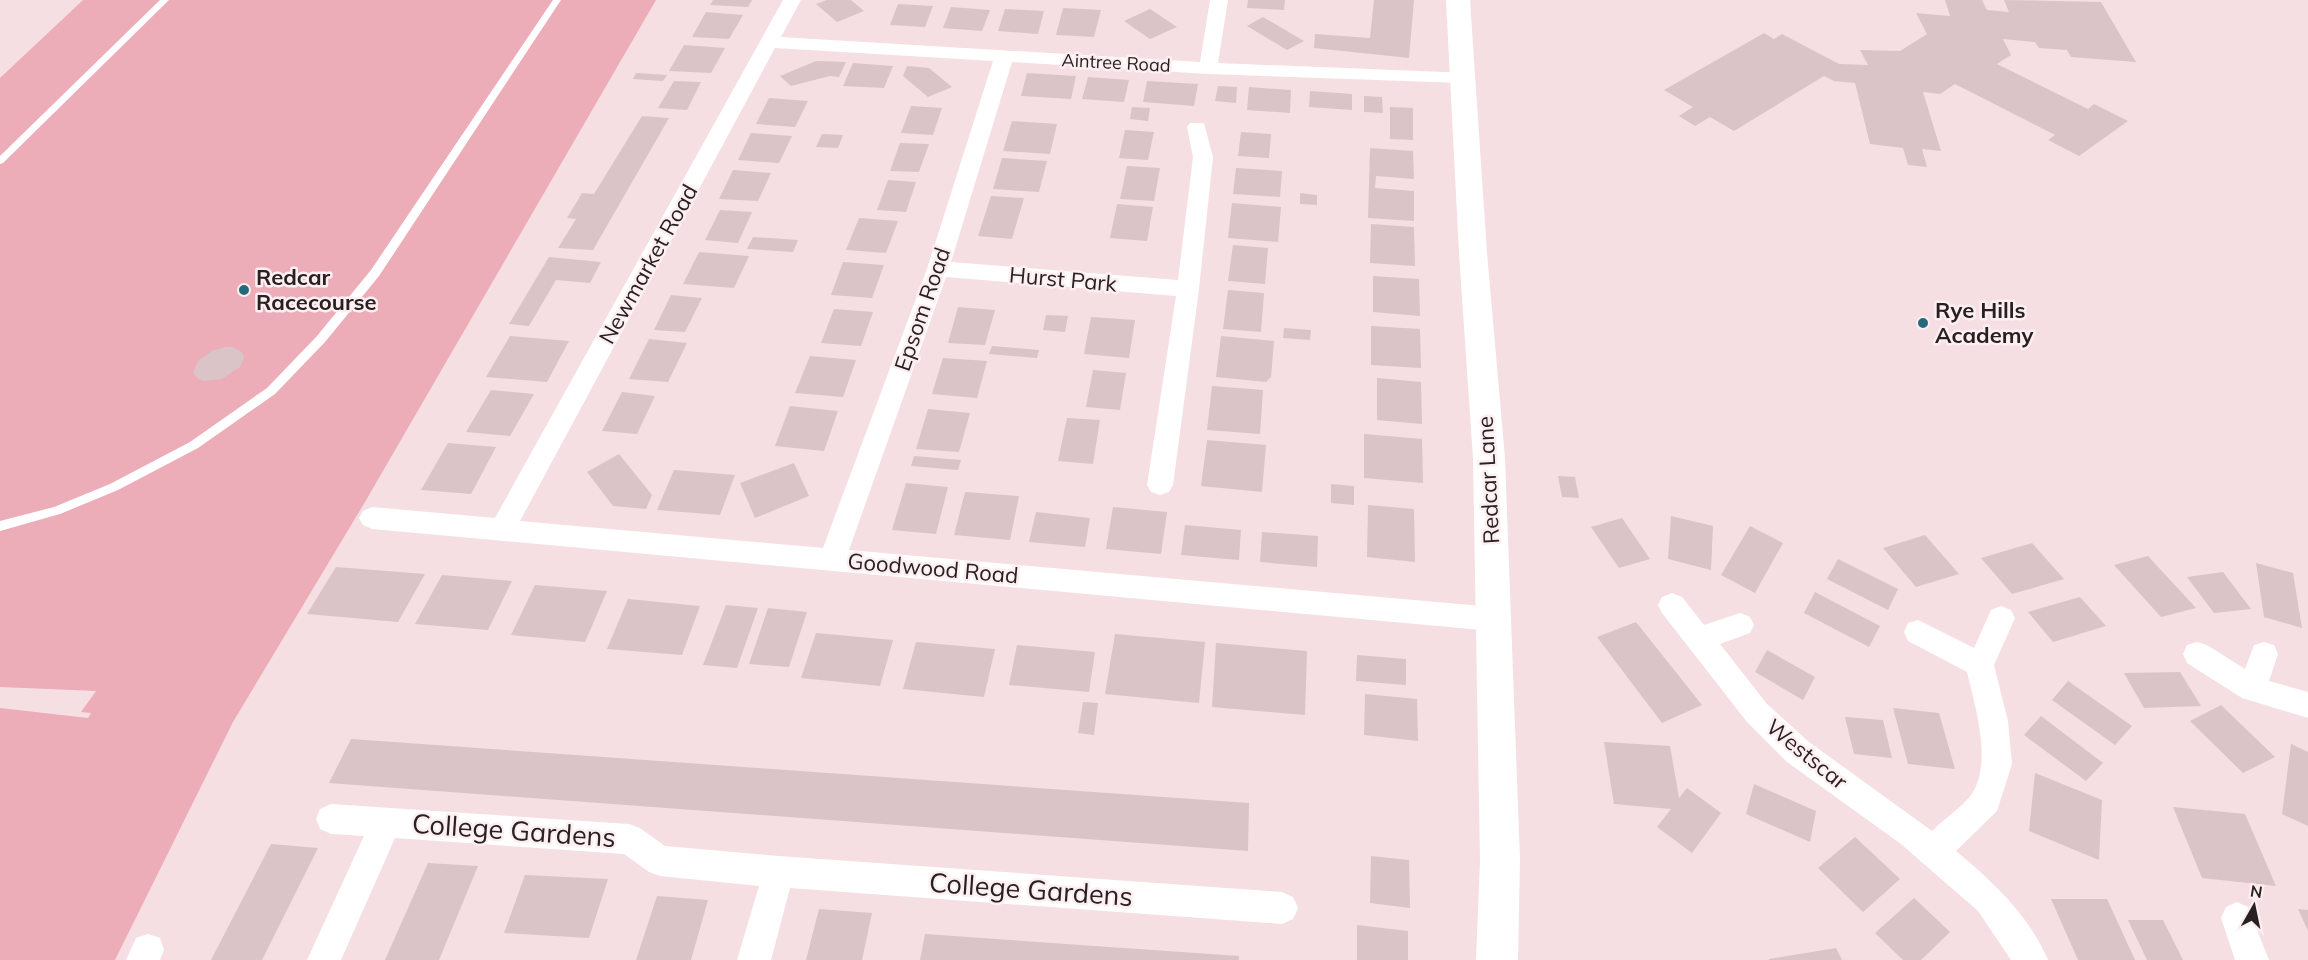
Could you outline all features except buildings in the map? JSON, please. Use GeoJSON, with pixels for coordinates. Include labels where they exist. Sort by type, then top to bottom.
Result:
{"type":"FeatureCollection","features":[{"type":"Feature","properties":{"kind":"main road","name":"Redcar Lane"},"geometry":{"type":"LineString","coordinates":[[1458,0],[1473,253],[1489,458],[1500,860],[1497,960]]}},
{"type":"Feature","properties":{"kind":"street","name":"Newmarket Road"},"geometry":{"type":"LineString","coordinates":[[503,528],[792,0]]}},
{"type":"Feature","properties":{"kind":"street"},"geometry":{"type":"LineString","coordinates":[[1208,68],[1220,0]]}},
{"type":"Feature","properties":{"kind":"street","name":"Aintree Road"},"geometry":{"type":"LineString","coordinates":[[770,42],[1208,68],[1462,77]]}},
{"type":"Feature","properties":{"kind":"street","name":"Epsom Road"},"geometry":{"type":"LineString","coordinates":[[832,559],[938,269],[1004,56]]}},
{"type":"Feature","properties":{"kind":"street"},"geometry":{"type":"LineString","coordinates":[[1160,484],[1188,289],[1203,157],[1197,127]]}},
{"type":"Feature","properties":{"kind":"street","name":"Hurst Park"},"geometry":{"type":"LineString","coordinates":[[938,269],[1188,289]]}},
{"type":"Feature","properties":{"kind":"street","name":"Goodwood Road"},"geometry":{"type":"LineString","coordinates":[[372,518],[1493,619]]}},
{"type":"Feature","properties":{"kind":"street","name":"Westscar"},"geometry":{"type":"LineString","coordinates":[[1672,605],[1757,713],[1798,752],[1912,833],[1989,900],[2031,960]]}},
{"type":"Feature","properties":{"kind":"street"},"geometry":{"type":"LineString","coordinates":[[1933,851],[1986,801],[1997,764],[1993,721],[1980,664],[2001,618]]}},
{"type":"Feature","properties":{"kind":"street"},"geometry":{"type":"LineString","coordinates":[[1699,639],[1740,625]]}},
{"type":"Feature","properties":{"kind":"street"},"geometry":{"type":"LineString","coordinates":[[1918,632],[1980,664]]}},
{"type":"Feature","properties":{"kind":"street"},"geometry":{"type":"LineString","coordinates":[[2197,654],[2252,689],[2308,705]]}},
{"type":"Feature","properties":{"kind":"street"},"geometry":{"type":"LineString","coordinates":[[2252,689],[2264,654]]}},
{"type":"Feature","properties":{"kind":"street","name":"College Gardens"},"geometry":{"type":"LineString","coordinates":[[331,819],[629,839],[660,861],[779,872],[1282,908]]}},
{"type":"Feature","properties":{"kind":"street","name":"College Gardens"},"geometry":{"type":"LineString","coordinates":[[324,960],[386,823]]}},
{"type":"Feature","properties":{"kind":"street"},"geometry":{"type":"LineString","coordinates":[[754,960],[779,872]]}},
{"type":"Feature","properties":{"kind":"street"},"geometry":{"type":"LineString","coordinates":[[2237,918],[2252,960]]}},
{"type":"Feature","properties":{"kind":"lane"},"geometry":{"type":"LineString","coordinates":[[0,161],[165,0]]}},
{"type":"Feature","properties":{"kind":"lane"},"geometry":{"type":"LineString","coordinates":[[0,526],[56,511],[114,488],[194,445],[271,391],[321,339],[375,273],[557,0]]}},
{"type":"Feature","properties":{"kind":"shaded area","name":"Redcar Racecourse"},"geometry":{"type":"Polygon","coordinates":[[[83,0],[656,0],[365,502],[233,722],[115,960],[0,960],[0,708],[88,718],[91,713],[81,712],[96,691],[0,687],[0,78],[83,0]]]}},
{"type":"Feature","properties":{"kind":"place","name":"Redcar Racecourse"},"geometry":{"type":"Point","coordinates":[244,290]}},
{"type":"Feature","properties":{"kind":"place","name":"Rye Hills Academy"},"geometry":{"type":"Point","coordinates":[1923,323]}}]}
